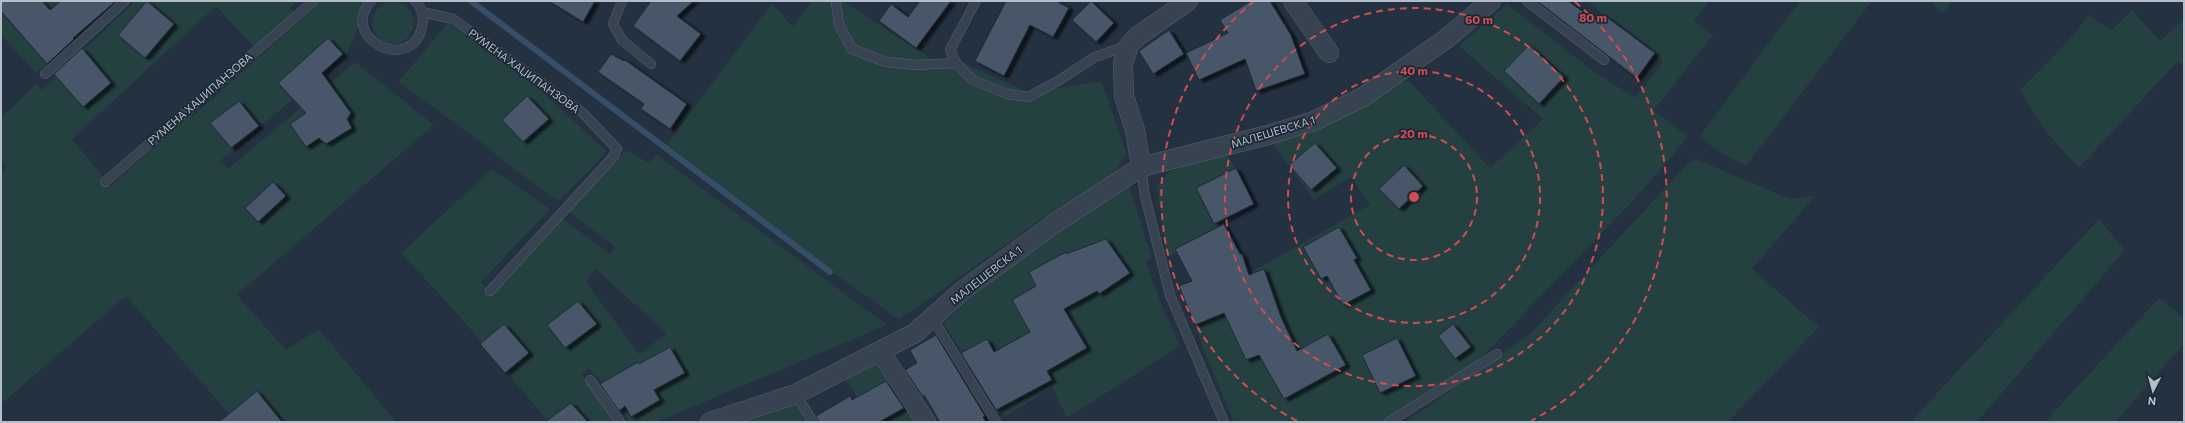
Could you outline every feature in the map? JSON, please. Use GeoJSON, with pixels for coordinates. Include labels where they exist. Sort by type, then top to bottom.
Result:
{"type":"FeatureCollection","features":[{"type":"Feature","properties":{"kind":"street"},"geometry":{"type":"LineString","coordinates":[[1141,167],[1135,130],[1124,96],[1122,63],[1129,45],[1138,36],[1188,1]]}},
{"type":"Feature","properties":{"kind":"street"},"geometry":{"type":"LineString","coordinates":[[1293,1],[1329,53]]}},
{"type":"Feature","properties":{"kind":"street","name":"МАЛЕШЕВСКА 1"},"geometry":{"type":"LineString","coordinates":[[710,422],[796,394],[915,333],[933,319],[962,291],[1055,223],[1141,167],[1268,135],[1314,121],[1363,97],[1446,38],[1491,1]]}},
{"type":"Feature","properties":{"kind":"street"},"geometry":{"type":"LineString","coordinates":[[880,351],[926,422]]}},
{"type":"Feature","properties":{"kind":"lane"},"geometry":{"type":"LineString","coordinates":[[45,74],[125,1]]}},
{"type":"Feature","properties":{"kind":"lane","name":"РУМЕНА ХАЏИПАНЗОВА"},"geometry":{"type":"LineString","coordinates":[[105,182],[314,1]]}},
{"type":"Feature","properties":{"kind":"lane"},"geometry":{"type":"LineString","coordinates":[[371,1],[363,14],[363,24],[366,34],[372,42],[380,47],[390,50],[400,49],[416,40],[423,22],[422,12],[415,1]]}},
{"type":"Feature","properties":{"kind":"lane"},"geometry":{"type":"LineString","coordinates":[[622,1],[614,24],[622,40],[651,64]]}},
{"type":"Feature","properties":{"kind":"lane"},"geometry":{"type":"LineString","coordinates":[[976,1],[950,50],[956,63],[973,80],[1007,94],[1028,97],[1058,81],[1094,56],[1129,45]]}},
{"type":"Feature","properties":{"kind":"lane"},"geometry":{"type":"LineString","coordinates":[[1527,1],[1604,60]]}},
{"type":"Feature","properties":{"kind":"lane"},"geometry":{"type":"LineString","coordinates":[[836,3],[839,25],[852,49],[886,62],[916,65],[956,63]]}},
{"type":"Feature","properties":{"kind":"lane","name":"РУМЕНА ХАЏИПАНЗОВА"},"geometry":{"type":"LineString","coordinates":[[422,12],[453,19],[582,112],[617,149],[613,157],[490,290]]}},
{"type":"Feature","properties":{"kind":"lane"},"geometry":{"type":"LineString","coordinates":[[1141,167],[1145,196],[1170,295],[1224,422]]}},
{"type":"Feature","properties":{"kind":"lane"},"geometry":{"type":"LineString","coordinates":[[933,319],[996,422]]}},
{"type":"Feature","properties":{"kind":"lane"},"geometry":{"type":"LineString","coordinates":[[1390,422],[1496,354]]}},
{"type":"Feature","properties":{"kind":"lane"},"geometry":{"type":"LineString","coordinates":[[590,380],[620,422]]}},
{"type":"Feature","properties":{"kind":"lane"},"geometry":{"type":"LineString","coordinates":[[796,394],[813,422]]}},
{"type":"Feature","properties":{"kind":"green space"},"geometry":{"type":"Polygon","coordinates":[[[1,1],[122,1],[36,73],[1,35],[1,1]]]}},
{"type":"Feature","properties":{"kind":"green space"},"geometry":{"type":"Polygon","coordinates":[[[135,1],[297,1],[290,8],[294,12],[254,47],[216,6],[72,139],[111,186],[191,114],[193,116],[322,1],[364,1],[356,34],[347,53],[220,161],[229,168],[355,62],[434,125],[237,295],[286,350],[319,329],[396,422],[236,422],[126,296],[1,404],[1,174],[7,168],[1,161],[1,118],[36,84],[42,90],[135,1]]]}},
{"type":"Feature","properties":{"kind":"green space"},"geometry":{"type":"Polygon","coordinates":[[[812,1],[843,1],[933,60],[957,60],[1030,93],[1101,81],[1127,154],[1114,173],[1049,214],[899,320],[663,150],[772,3],[793,27],[812,1]]]}},
{"type":"Feature","properties":{"kind":"green space"},"geometry":{"type":"Polygon","coordinates":[[[1587,1],[1710,1],[1694,21],[1713,35],[1654,110],[1688,137],[1633,201],[1478,361],[1388,422],[1234,422],[1202,345],[1189,307],[1370,205],[1351,177],[1314,200],[1268,137],[1408,80],[1490,168],[1543,119],[1459,46],[1507,4],[1595,72],[1635,98],[1663,62],[1587,1]]]}},
{"type":"Feature","properties":{"kind":"green space"},"geometry":{"type":"Polygon","coordinates":[[[1800,1],[1872,1],[1746,166],[1718,151],[1699,137],[1800,1]]]}},
{"type":"Feature","properties":{"kind":"green space"},"geometry":{"type":"Polygon","coordinates":[[[1931,1],[1953,1],[1942,14],[1931,1]]]}},
{"type":"Feature","properties":{"kind":"green space"},"geometry":{"type":"Polygon","coordinates":[[[393,2],[408,8],[414,23],[408,38],[393,44],[378,38],[372,23],[378,8],[393,2]]]}},
{"type":"Feature","properties":{"kind":"green space"},"geometry":{"type":"Polygon","coordinates":[[[2132,10],[2160,41],[2184,19],[2184,67],[2178,61],[2079,168],[2046,132],[2020,90],[2068,41],[2089,15],[2112,30],[2132,10]]]}},
{"type":"Feature","properties":{"kind":"green space"},"geometry":{"type":"Polygon","coordinates":[[[448,23],[537,87],[606,151],[598,162],[558,201],[508,165],[480,141],[398,82],[448,23]]]}},
{"type":"Feature","properties":{"kind":"green space"},"geometry":{"type":"Polygon","coordinates":[[[626,150],[649,163],[656,154],[887,325],[657,422],[630,422],[601,381],[589,369],[582,374],[587,384],[615,422],[549,422],[454,310],[401,253],[492,169],[550,209],[481,282],[492,296],[560,217],[610,254],[615,247],[567,210],[626,150]],[[596,269],[586,282],[639,354],[666,333],[596,269]]]}},
{"type":"Feature","properties":{"kind":"green space"},"geometry":{"type":"Polygon","coordinates":[[[1225,151],[1256,204],[1167,258],[1157,185],[1171,171],[1225,151]]]}},
{"type":"Feature","properties":{"kind":"green space"},"geometry":{"type":"Polygon","coordinates":[[[1696,159],[1790,199],[1815,196],[1752,269],[1819,327],[1728,422],[1537,422],[1569,394],[1533,422],[1406,422],[1529,335],[1689,162],[1696,159]]]}},
{"type":"Feature","properties":{"kind":"green space"},"geometry":{"type":"Polygon","coordinates":[[[1129,186],[1152,259],[1146,262],[1160,301],[1180,346],[1067,418],[1052,387],[1005,417],[943,323],[994,276],[1129,186]]]}},
{"type":"Feature","properties":{"kind":"green space"},"geometry":{"type":"Polygon","coordinates":[[[2099,219],[2125,250],[1977,422],[1917,422],[1913,419],[2099,219]]]}},
{"type":"Feature","properties":{"kind":"green space"},"geometry":{"type":"Polygon","coordinates":[[[2159,298],[2184,318],[2184,344],[2115,422],[2045,422],[2159,298]]]}},
{"type":"Feature","properties":{"kind":"green space"},"geometry":{"type":"Polygon","coordinates":[[[883,359],[925,422],[874,422],[845,379],[883,359]]]}},
{"type":"Feature","properties":{"kind":"green space"},"geometry":{"type":"Polygon","coordinates":[[[795,398],[809,422],[727,422],[795,398]]]}},
{"type":"Feature","properties":{"kind":"building"},"geometry":{"type":"Polygon","coordinates":[[[1,1],[42,1],[50,10],[61,1],[116,1],[73,38],[74,39],[47,64],[1,11],[1,1]]]}},
{"type":"Feature","properties":{"kind":"building"},"geometry":{"type":"Polygon","coordinates":[[[147,1],[174,24],[145,58],[118,35],[147,1]]]}},
{"type":"Feature","properties":{"kind":"building"},"geometry":{"type":"Polygon","coordinates":[[[549,1],[595,1],[583,22],[549,1]]]}},
{"type":"Feature","properties":{"kind":"building"},"geometry":{"type":"Polygon","coordinates":[[[651,1],[694,1],[677,16],[701,34],[680,61],[633,26],[651,1]]]}},
{"type":"Feature","properties":{"kind":"building"},"geometry":{"type":"Polygon","coordinates":[[[920,1],[951,1],[916,48],[879,21],[891,4],[908,17],[920,1]]]}},
{"type":"Feature","properties":{"kind":"building"},"geometry":{"type":"Polygon","coordinates":[[[1006,1],[1056,1],[1069,8],[1053,37],[1030,25],[1004,76],[975,61],[1006,1]]]}},
{"type":"Feature","properties":{"kind":"building"},"geometry":{"type":"Polygon","coordinates":[[[1091,1],[1114,23],[1096,42],[1072,20],[1091,1]]]}},
{"type":"Feature","properties":{"kind":"building"},"geometry":{"type":"Polygon","coordinates":[[[1251,1],[1270,1],[1291,35],[1305,74],[1256,91],[1245,59],[1199,80],[1186,53],[1228,33],[1220,20],[1251,1]]]}},
{"type":"Feature","properties":{"kind":"building"},"geometry":{"type":"Polygon","coordinates":[[[1537,1],[1568,1],[1599,23],[1604,15],[1655,53],[1637,78],[1537,1]]]}},
{"type":"Feature","properties":{"kind":"building"},"geometry":{"type":"Polygon","coordinates":[[[1169,30],[1184,54],[1153,74],[1139,51],[1169,30]]]}},
{"type":"Feature","properties":{"kind":"building"},"geometry":{"type":"Polygon","coordinates":[[[328,38],[343,54],[322,73],[351,113],[347,119],[352,128],[326,144],[319,138],[306,147],[290,124],[306,113],[278,83],[328,38]]]}},
{"type":"Feature","properties":{"kind":"building"},"geometry":{"type":"Polygon","coordinates":[[[1529,45],[1564,77],[1539,104],[1504,71],[1529,45]]]}},
{"type":"Feature","properties":{"kind":"building"},"geometry":{"type":"Polygon","coordinates":[[[82,48],[111,83],[83,107],[54,74],[82,48]]]}},
{"type":"Feature","properties":{"kind":"building"},"geometry":{"type":"Polygon","coordinates":[[[611,54],[624,61],[625,60],[687,104],[670,129],[641,109],[644,104],[598,72],[611,54]]]}},
{"type":"Feature","properties":{"kind":"building"},"geometry":{"type":"Polygon","coordinates":[[[527,96],[549,119],[523,142],[502,120],[527,96]]]}},
{"type":"Feature","properties":{"kind":"building"},"geometry":{"type":"Polygon","coordinates":[[[239,101],[259,126],[231,148],[210,123],[239,101]]]}},
{"type":"Feature","properties":{"kind":"building"},"geometry":{"type":"Polygon","coordinates":[[[1315,143],[1337,168],[1311,190],[1289,165],[1315,143]]]}},
{"type":"Feature","properties":{"kind":"building"},"geometry":{"type":"Polygon","coordinates":[[[1404,165],[1423,186],[1399,209],[1379,189],[1404,165]]]}},
{"type":"Feature","properties":{"kind":"building"},"geometry":{"type":"Polygon","coordinates":[[[1236,168],[1254,204],[1214,224],[1196,188],[1236,168]]]}},
{"type":"Feature","properties":{"kind":"building"},"geometry":{"type":"Polygon","coordinates":[[[273,182],[286,196],[258,222],[245,208],[273,182]]]}},
{"type":"Feature","properties":{"kind":"building"},"geometry":{"type":"Polygon","coordinates":[[[1224,224],[1240,254],[1242,254],[1249,275],[1264,269],[1281,317],[1297,351],[1328,334],[1346,365],[1284,399],[1259,355],[1246,360],[1224,313],[1195,325],[1179,286],[1192,281],[1175,249],[1224,224]]]}},
{"type":"Feature","properties":{"kind":"building"},"geometry":{"type":"Polygon","coordinates":[[[1339,227],[1357,258],[1354,260],[1371,290],[1343,305],[1327,276],[1321,279],[1303,247],[1339,227]]]}},
{"type":"Feature","properties":{"kind":"building"},"geometry":{"type":"Polygon","coordinates":[[[1106,239],[1130,273],[1099,294],[1097,291],[1064,309],[1087,348],[1047,371],[1052,380],[996,410],[961,353],[987,339],[994,352],[1030,332],[1012,300],[1036,286],[1029,272],[1066,252],[1066,254],[1106,239]]]}},
{"type":"Feature","properties":{"kind":"building"},"geometry":{"type":"Polygon","coordinates":[[[578,301],[597,324],[565,348],[547,325],[578,301]]]}},
{"type":"Feature","properties":{"kind":"building"},"geometry":{"type":"Polygon","coordinates":[[[504,324],[529,353],[505,373],[480,344],[504,324]]]}},
{"type":"Feature","properties":{"kind":"building"},"geometry":{"type":"Polygon","coordinates":[[[1453,324],[1471,347],[1455,359],[1438,336],[1453,324]]]}},
{"type":"Feature","properties":{"kind":"building"},"geometry":{"type":"Polygon","coordinates":[[[936,335],[985,416],[983,417],[986,422],[940,422],[924,395],[923,397],[905,370],[917,363],[910,350],[936,335]]]}},
{"type":"Feature","properties":{"kind":"building"},"geometry":{"type":"Polygon","coordinates":[[[1397,338],[1416,376],[1380,393],[1362,355],[1397,338]]]}},
{"type":"Feature","properties":{"kind":"building"},"geometry":{"type":"Polygon","coordinates":[[[670,347],[685,373],[654,390],[660,400],[631,417],[625,406],[619,411],[600,384],[638,362],[639,364],[670,347]]]}},
{"type":"Feature","properties":{"kind":"building"},"geometry":{"type":"Polygon","coordinates":[[[886,381],[904,408],[879,422],[819,422],[816,416],[850,396],[852,400],[886,381]]]}},
{"type":"Feature","properties":{"kind":"building"},"geometry":{"type":"Polygon","coordinates":[[[257,391],[282,422],[219,422],[257,391]]]}},
{"type":"Feature","properties":{"kind":"building"},"geometry":{"type":"Polygon","coordinates":[[[571,403],[588,422],[545,422],[571,403]]]}},
{"type":"Feature","properties":{"kind":"waterway"},"geometry":{"type":"LineString","coordinates":[[471,1],[830,272]]}}]}
